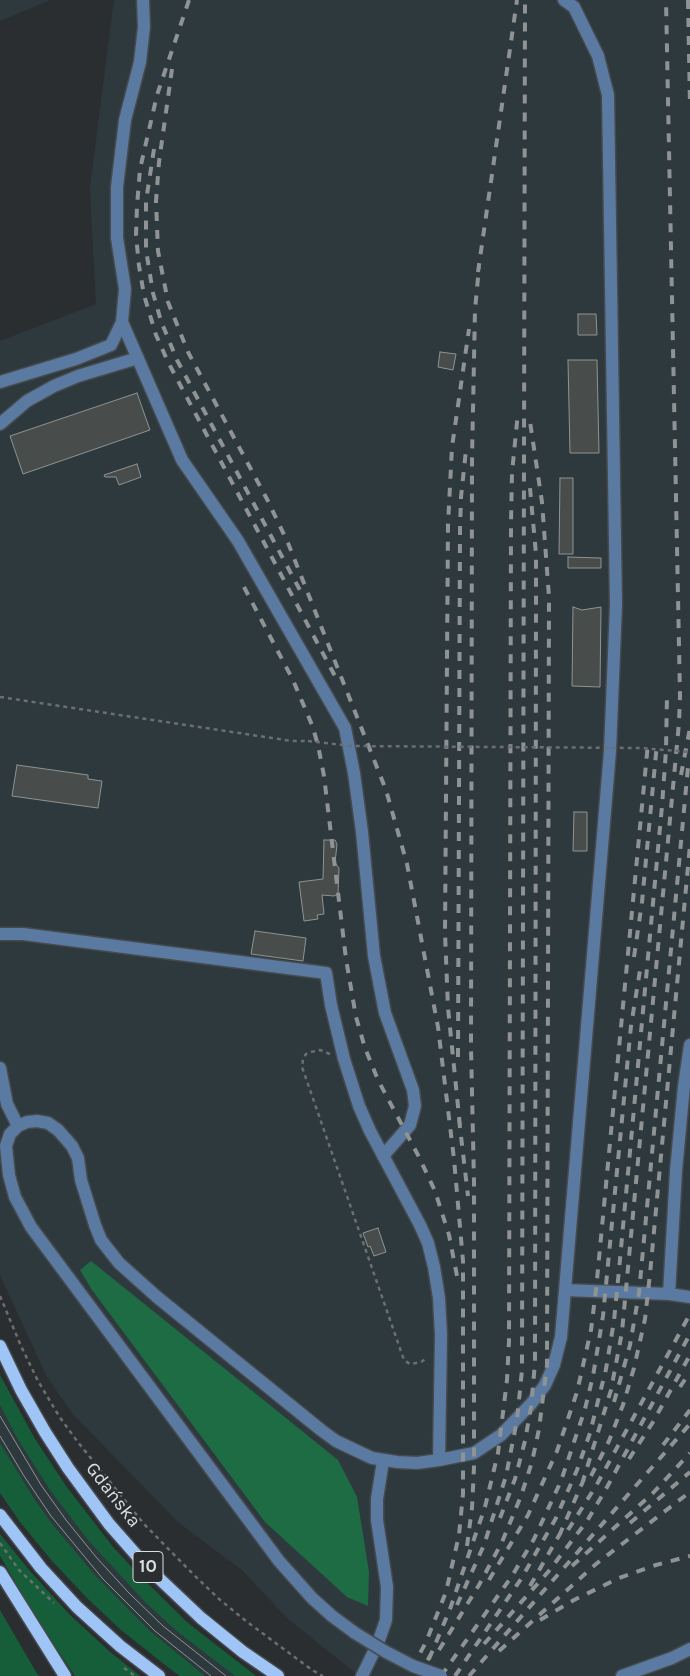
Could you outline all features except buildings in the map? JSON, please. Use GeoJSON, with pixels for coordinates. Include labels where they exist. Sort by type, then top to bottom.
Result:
{"type":"FeatureCollection","features":[{"type":"Feature","properties":{"kind":"main road","name":"Gdańska"},"geometry":{"type":"LineString","coordinates":[[0,1346],[21,1390],[45,1432],[68,1468],[109,1524],[146,1566],[185,1604],[243,1652],[278,1676]]}},
{"type":"Feature","properties":{"kind":"main road"},"geometry":{"type":"LineString","coordinates":[[0,1515],[41,1568],[78,1607],[120,1646],[159,1676]]}},
{"type":"Feature","properties":{"kind":"main road"},"geometry":{"type":"LineString","coordinates":[[0,1572],[65,1676]]}},
{"type":"Feature","properties":{"kind":"lane"},"geometry":{"type":"LineString","coordinates":[[0,382],[76,359],[111,345],[122,322],[125,289],[117,238],[117,187],[125,120],[140,62],[144,27],[143,0]]}},
{"type":"Feature","properties":{"kind":"lane"},"geometry":{"type":"LineString","coordinates":[[441,1676],[412,1666],[386,1652],[332,1616],[312,1598],[279,1561],[30,1228],[16,1197],[7,1163],[7,1139],[18,1126],[27,1122],[48,1123],[58,1130],[72,1146],[78,1158],[81,1180],[95,1225],[102,1240],[130,1274],[336,1441],[365,1455],[383,1461],[417,1463],[474,1453],[486,1446],[517,1420],[545,1385],[554,1365],[561,1337],[610,751],[616,605],[608,95],[598,56],[574,8],[564,0]]}},
{"type":"Feature","properties":{"kind":"lane"},"geometry":{"type":"LineString","coordinates":[[122,322],[182,460],[238,541],[345,728],[362,832],[374,956],[385,1013],[413,1090],[415,1106],[410,1125],[383,1156]]}},
{"type":"Feature","properties":{"kind":"lane"},"geometry":{"type":"LineString","coordinates":[[0,424],[28,401],[54,386],[78,376],[138,358]]}},
{"type":"Feature","properties":{"kind":"lane"},"geometry":{"type":"LineString","coordinates":[[0,934],[23,934],[326,973],[344,1059],[359,1106],[370,1132],[428,1244],[434,1266],[438,1298],[440,1354],[439,1460]]}},
{"type":"Feature","properties":{"kind":"lane"},"geometry":{"type":"LineString","coordinates":[[669,1294],[676,1171],[690,1045]]}},
{"type":"Feature","properties":{"kind":"lane"},"geometry":{"type":"LineString","coordinates":[[0,1068],[6,1104],[18,1126]]}},
{"type":"Feature","properties":{"kind":"lane"},"geometry":{"type":"LineString","coordinates":[[564,1290],[690,1296]]}},
{"type":"Feature","properties":{"kind":"lane"},"geometry":{"type":"LineString","coordinates":[[364,1672],[378,1643],[386,1620],[387,1587],[377,1520],[377,1499],[383,1461]]}},
{"type":"Feature","properties":{"kind":"lane"},"geometry":{"type":"LineString","coordinates":[[622,1676],[672,1658],[690,1649]]}},
{"type":"Feature","properties":{"kind":"path"},"geometry":{"type":"LineString","coordinates":[[0,697],[292,741],[308,740],[352,746],[640,748],[690,752]]}},
{"type":"Feature","properties":{"kind":"path"},"geometry":{"type":"LineString","coordinates":[[344,1059],[334,1059],[328,1053],[320,1050],[306,1054],[302,1066],[404,1360],[410,1364],[421,1362],[426,1359],[429,1353],[440,1354]]}},
{"type":"Feature","properties":{"kind":"path"},"geometry":{"type":"LineString","coordinates":[[0,1296],[34,1372],[58,1416],[144,1524],[219,1599],[312,1670],[323,1676]]}},
{"type":"Feature","properties":{"kind":"shaded area"},"geometry":{"type":"Polygon","coordinates":[[[0,0],[50,0],[0,21],[0,0]]]}},
{"type":"Feature","properties":{"kind":"shaded area"},"geometry":{"type":"Polygon","coordinates":[[[114,0],[690,0],[690,1676],[362,1676],[353,1671],[287,1618],[242,1570],[178,1522],[72,1413],[46,1375],[0,1275],[0,341],[96,304],[90,188],[114,0]]]}},
{"type":"Feature","properties":{"kind":"shaded area"},"geometry":{"type":"Polygon","coordinates":[[[0,1405],[17,1438],[50,1490],[88,1539],[179,1633],[235,1676],[204,1675],[149,1630],[96,1576],[53,1525],[35,1500],[0,1443],[0,1405]]]}},
{"type":"Feature","properties":{"kind":"green space"},"geometry":{"type":"Polygon","coordinates":[[[91,1261],[338,1460],[357,1497],[369,1572],[368,1606],[347,1597],[265,1522],[92,1290],[80,1270],[91,1261]]]}},
{"type":"Feature","properties":{"kind":"green space"},"geometry":{"type":"Polygon","coordinates":[[[0,1375],[35,1439],[66,1486],[113,1547],[188,1623],[256,1676],[235,1676],[179,1633],[146,1603],[88,1540],[50,1490],[17,1438],[0,1405],[0,1375]]]}},
{"type":"Feature","properties":{"kind":"green space"},"geometry":{"type":"Polygon","coordinates":[[[0,1443],[35,1500],[53,1525],[96,1576],[149,1630],[205,1676],[180,1676],[169,1668],[121,1630],[53,1562],[20,1522],[0,1493],[0,1443]]]}},
{"type":"Feature","properties":{"kind":"green space"},"geometry":{"type":"Polygon","coordinates":[[[0,1534],[29,1570],[70,1615],[109,1651],[140,1676],[75,1676],[37,1619],[0,1556],[0,1534]]]}},
{"type":"Feature","properties":{"kind":"green space"},"geometry":{"type":"Polygon","coordinates":[[[0,1610],[36,1672],[39,1676],[0,1676],[0,1610]]]}},
{"type":"Feature","properties":{"kind":"tram line"},"geometry":{"type":"LineString","coordinates":[[0,1416],[41,1485],[96,1557],[163,1626],[226,1676]]}},
{"type":"Feature","properties":{"kind":"tram line"},"geometry":{"type":"LineString","coordinates":[[0,1436],[51,1516],[103,1579],[155,1631],[211,1676]]}},
{"type":"Feature","properties":{"kind":"railway"},"geometry":{"type":"LineString","coordinates":[[189,0],[157,95],[140,169],[136,235],[144,295],[156,335],[168,362],[336,678]]}},
{"type":"Feature","properties":{"kind":"railway"},"geometry":{"type":"LineString","coordinates":[[478,272],[517,0]]}},
{"type":"Feature","properties":{"kind":"railway"},"geometry":{"type":"LineString","coordinates":[[457,1605],[484,1545],[506,1476],[517,1420],[522,1370],[525,0]]}},
{"type":"Feature","properties":{"kind":"railway"},"geometry":{"type":"LineString","coordinates":[[582,1484],[611,1390],[622,1332],[679,723],[666,0]]}},
{"type":"Feature","properties":{"kind":"railway"},"geometry":{"type":"LineString","coordinates":[[688,0],[690,106]]}},
{"type":"Feature","properties":{"kind":"railway"},"geometry":{"type":"LineString","coordinates":[[172,69],[159,162],[156,201],[158,251],[168,302],[188,352],[268,501],[288,543],[386,790],[407,864],[438,1027],[454,1159],[463,1261],[463,1494],[459,1535],[446,1592],[426,1642],[408,1676]]}},
{"type":"Feature","properties":{"kind":"railway"},"geometry":{"type":"LineString","coordinates":[[154,149],[146,201],[146,250],[153,293],[161,321],[177,360],[302,594]]}},
{"type":"Feature","properties":{"kind":"railway"},"geometry":{"type":"LineString","coordinates":[[467,1546],[472,1508],[474,1467],[474,1182],[471,1047],[472,459],[475,310],[479,267]]}},
{"type":"Feature","properties":{"kind":"railway"},"geometry":{"type":"LineString","coordinates":[[460,1126],[448,1008],[445,933],[448,525],[452,447],[469,329]]}},
{"type":"Feature","properties":{"kind":"railway"},"geometry":{"type":"LineString","coordinates":[[429,1659],[450,1609],[485,1507],[498,1453],[507,1380],[509,1341],[511,523],[512,473],[518,412]]}},
{"type":"Feature","properties":{"kind":"railway"},"geometry":{"type":"LineString","coordinates":[[439,1650],[479,1585],[502,1542],[521,1496],[532,1462],[539,1429],[547,1365],[549,597],[542,502],[529,415]]}},
{"type":"Feature","properties":{"kind":"railway"},"geometry":{"type":"LineString","coordinates":[[458,1057],[460,529],[466,450]]}},
{"type":"Feature","properties":{"kind":"railway"},"geometry":{"type":"LineString","coordinates":[[500,1518],[515,1479],[525,1441],[531,1407],[535,1363],[536,554],[530,488]]}},
{"type":"Feature","properties":{"kind":"railway"},"geometry":{"type":"LineString","coordinates":[[244,587],[293,680],[312,725],[324,776],[346,959],[356,1017],[365,1048],[378,1080],[435,1191],[449,1235],[457,1276]]}},
{"type":"Feature","properties":{"kind":"railway"},"geometry":{"type":"LineString","coordinates":[[455,1676],[521,1579],[556,1518],[577,1470],[590,1433],[606,1369],[614,1321],[662,806],[667,696]]}},
{"type":"Feature","properties":{"kind":"railway"},"geometry":{"type":"LineString","coordinates":[[681,775],[690,728]]}},
{"type":"Feature","properties":{"kind":"railway"},"geometry":{"type":"LineString","coordinates":[[489,1580],[528,1515],[557,1451],[577,1392],[591,1330],[648,743]]}},
{"type":"Feature","properties":{"kind":"railway"},"geometry":{"type":"LineString","coordinates":[[634,957],[642,902],[657,743]]}},
{"type":"Feature","properties":{"kind":"railway"},"geometry":{"type":"LineString","coordinates":[[614,1402],[630,1345],[639,1293],[688,767]]}},
{"type":"Feature","properties":{"kind":"railway"},"geometry":{"type":"LineString","coordinates":[[591,1476],[609,1441],[623,1405],[645,1319],[690,845]]}},
{"type":"Feature","properties":{"kind":"railway"},"geometry":{"type":"LineString","coordinates":[[441,1676],[512,1576],[534,1539],[561,1481],[585,1409],[593,1376],[603,1316],[631,1026],[641,964]]}},
{"type":"Feature","properties":{"kind":"railway"},"geometry":{"type":"LineString","coordinates":[[459,1119],[468,1196]]}},
{"type":"Feature","properties":{"kind":"railway"},"geometry":{"type":"LineString","coordinates":[[568,1530],[596,1486],[690,1314]]}},
{"type":"Feature","properties":{"kind":"railway"},"geometry":{"type":"LineString","coordinates":[[484,1644],[548,1572],[587,1521],[690,1334]]}},
{"type":"Feature","properties":{"kind":"railway"},"geometry":{"type":"LineString","coordinates":[[629,1459],[653,1422],[690,1355]]}},
{"type":"Feature","properties":{"kind":"railway"},"geometry":{"type":"LineString","coordinates":[[680,1387],[690,1372]]}},
{"type":"Feature","properties":{"kind":"railway"},"geometry":{"type":"LineString","coordinates":[[663,1445],[690,1410]]}},
{"type":"Feature","properties":{"kind":"railway"},"geometry":{"type":"LineString","coordinates":[[469,1676],[690,1424]]}},
{"type":"Feature","properties":{"kind":"railway"},"geometry":{"type":"LineString","coordinates":[[572,1566],[653,1493],[690,1453]]}},
{"type":"Feature","properties":{"kind":"railway"},"geometry":{"type":"LineString","coordinates":[[630,1523],[690,1472]]}},
{"type":"Feature","properties":{"kind":"railway"},"geometry":{"type":"LineString","coordinates":[[559,1536],[584,1479]]}},
{"type":"Feature","properties":{"kind":"railway"},"geometry":{"type":"LineString","coordinates":[[499,1651],[596,1564],[690,1492]]}},
{"type":"Feature","properties":{"kind":"railway"},"geometry":{"type":"LineString","coordinates":[[530,1586],[561,1532]]}},
{"type":"Feature","properties":{"kind":"railway"},"geometry":{"type":"LineString","coordinates":[[540,1620],[574,1600],[619,1578],[690,1556]]}},
{"type":"Feature","properties":{"kind":"railway"},"geometry":{"type":"LineString","coordinates":[[419,1676],[431,1654]]}}]}
